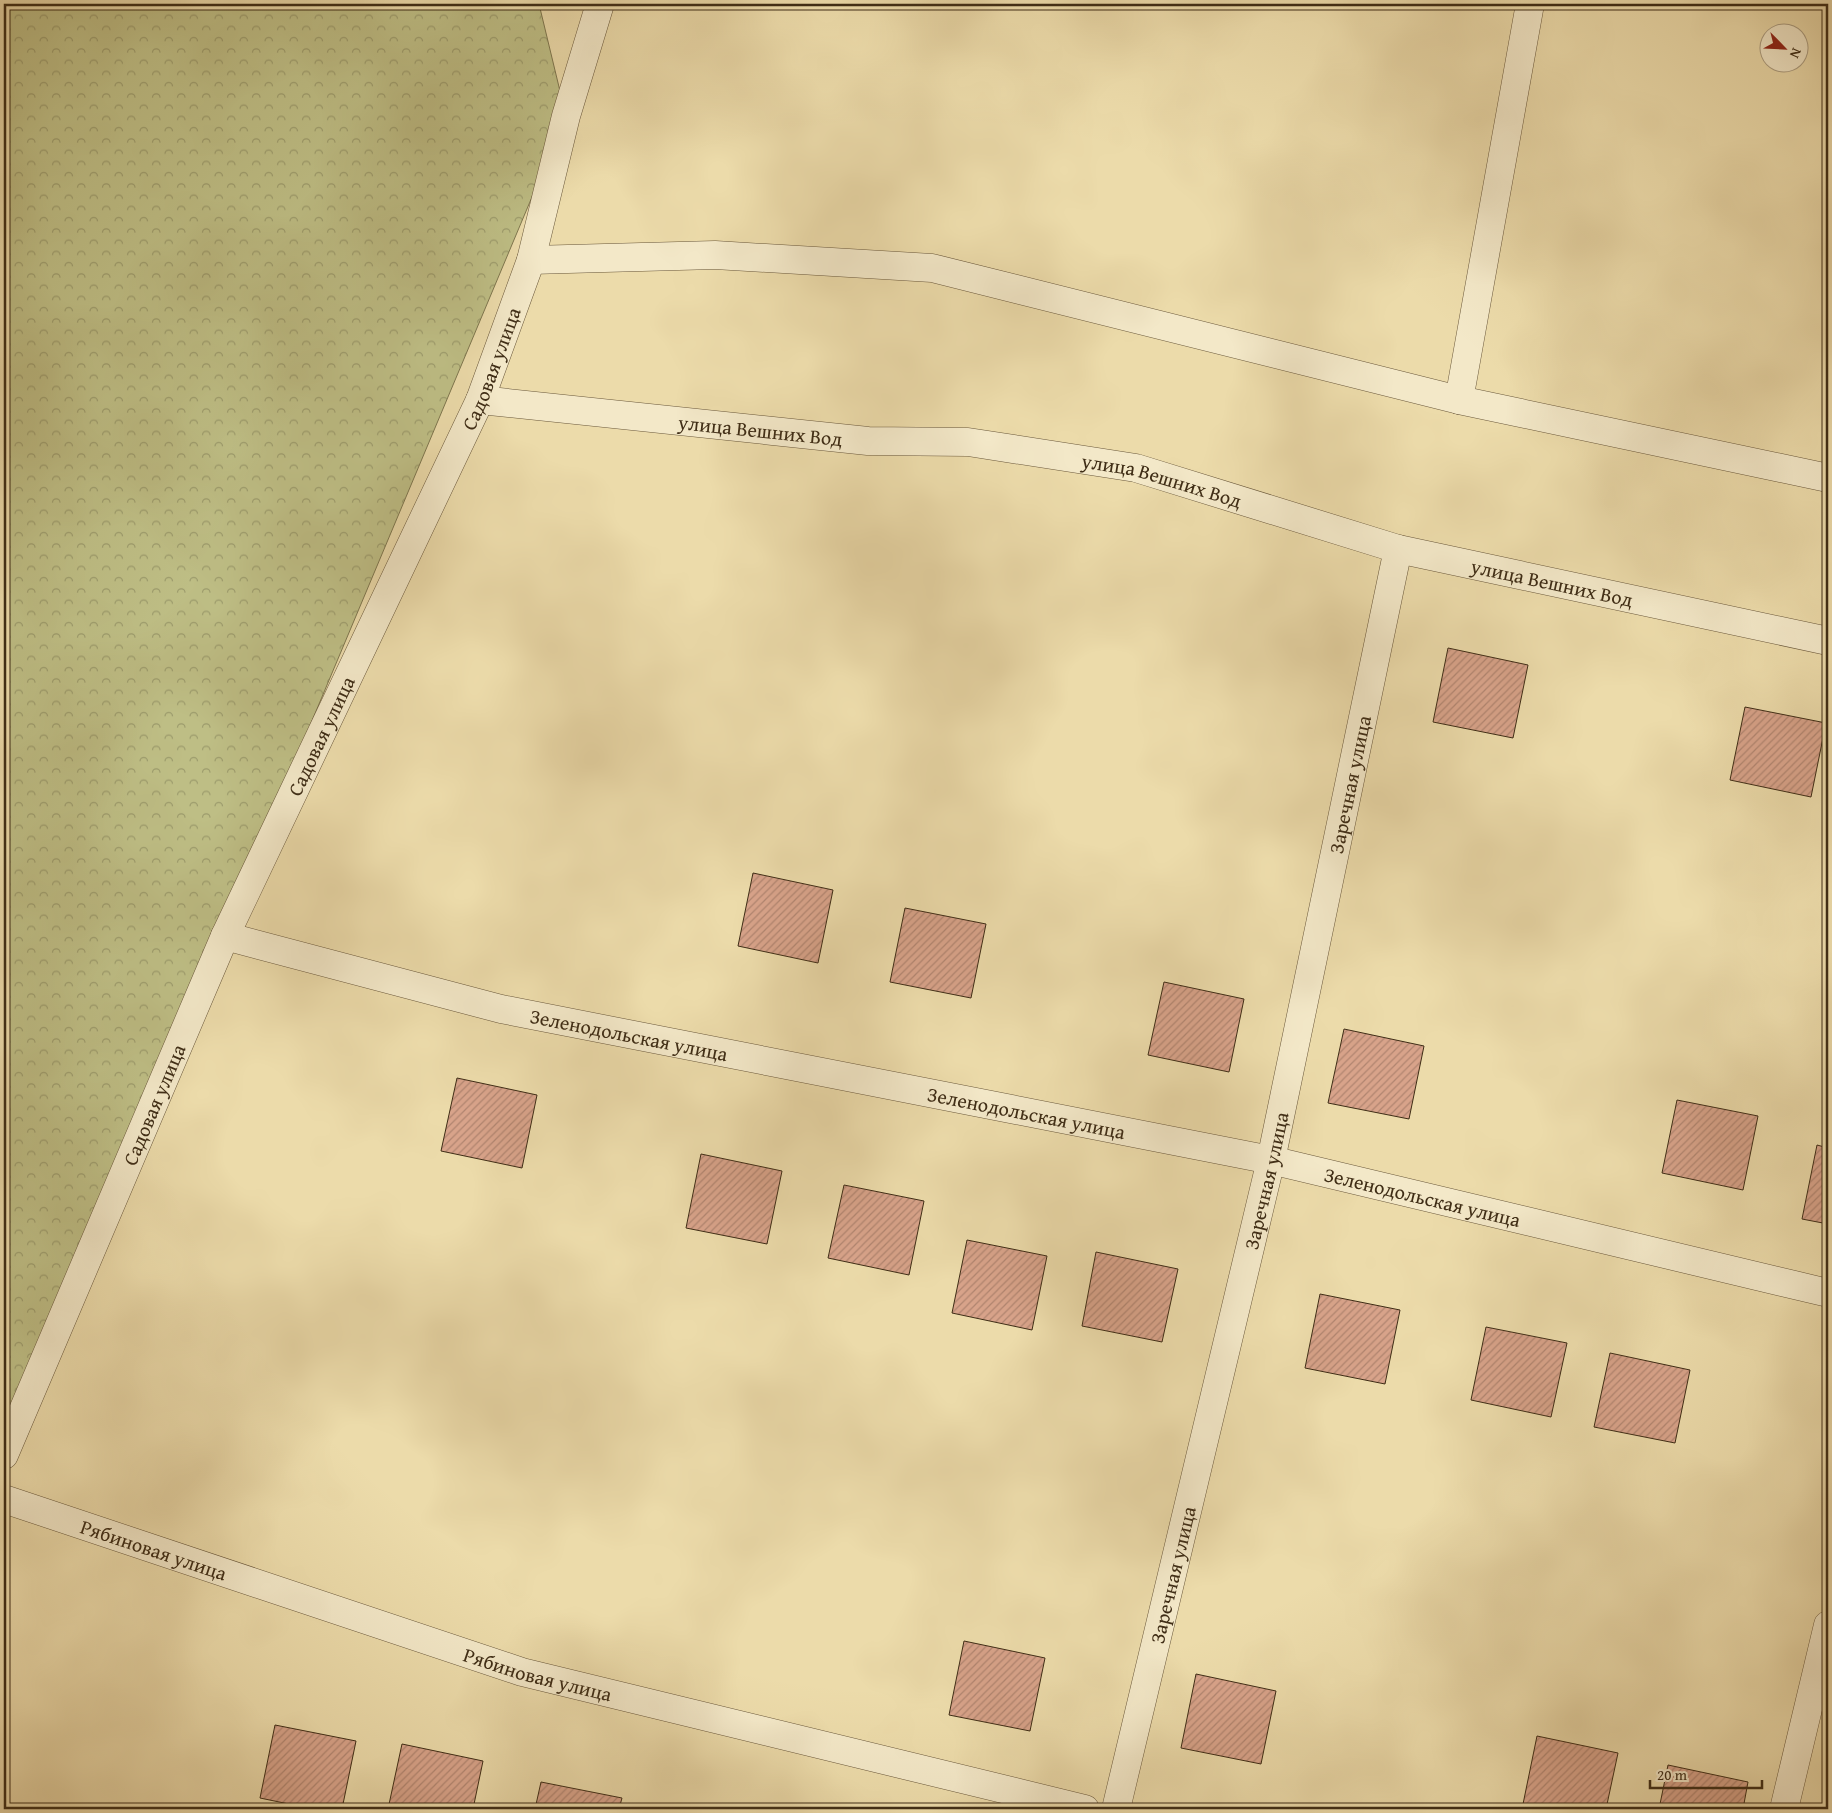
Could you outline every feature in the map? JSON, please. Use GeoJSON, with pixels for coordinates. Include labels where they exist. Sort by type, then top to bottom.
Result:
{"type":"FeatureCollection","features":[{"type":"Feature","properties":{"kind":"street","name":"Садовая улица"},"geometry":{"type":"LineString","coordinates":[[4,1455],[225,936],[480,400],[531,260],[566,116],[600,4]]}},
{"type":"Feature","properties":{"kind":"street"},"geometry":{"type":"LineString","coordinates":[[1459,400],[1530,4]]}},
{"type":"Feature","properties":{"kind":"street"},"geometry":{"type":"LineString","coordinates":[[531,260],[715,256],[932,268],[1459,400],[1828,478]]}},
{"type":"Feature","properties":{"kind":"street","name":"улица Вешних Вод"},"geometry":{"type":"LineString","coordinates":[[480,400],[868,441],[968,442],[1136,468],[1398,549],[1828,641]]}},
{"type":"Feature","properties":{"kind":"street","name":"Заречная улица"},"geometry":{"type":"LineString","coordinates":[[1116,1809],[1271,1160],[1398,549]]}},
{"type":"Feature","properties":{"kind":"street","name":"Зеленодольская улица"},"geometry":{"type":"LineString","coordinates":[[225,936],[501,1009],[1271,1160],[1828,1293]]}},
{"type":"Feature","properties":{"kind":"street","name":"Рябиновая улица"},"geometry":{"type":"LineString","coordinates":[[4,1500],[522,1672],[1085,1809]]}},
{"type":"Feature","properties":{"kind":"street"},"geometry":{"type":"LineString","coordinates":[[1784,1809],[1828,1624]]}},
{"type":"Feature","properties":{"kind":"green space"},"geometry":{"type":"Polygon","coordinates":[[[4,4],[539,4],[566,116],[4,1454],[4,4]]]}},
{"type":"Feature","properties":{"kind":"building"},"geometry":{"type":"Polygon","coordinates":[[[1448,648],[1528,665],[1513,738],[1433,722],[1448,648]]]}},
{"type":"Feature","properties":{"kind":"building"},"geometry":{"type":"Polygon","coordinates":[[[1745,707],[1826,723],[1811,797],[1730,780],[1745,707]]]}},
{"type":"Feature","properties":{"kind":"building"},"geometry":{"type":"Polygon","coordinates":[[[753,873],[833,890],[818,963],[738,946],[753,873]]]}},
{"type":"Feature","properties":{"kind":"building"},"geometry":{"type":"Polygon","coordinates":[[[905,908],[986,924],[971,998],[890,982],[905,908]]]}},
{"type":"Feature","properties":{"kind":"building"},"geometry":{"type":"Polygon","coordinates":[[[1164,982],[1244,999],[1229,1072],[1148,1055],[1164,982]]]}},
{"type":"Feature","properties":{"kind":"building"},"geometry":{"type":"Polygon","coordinates":[[[1344,1029],[1424,1046],[1409,1119],[1328,1103],[1344,1029]]]}},
{"type":"Feature","properties":{"kind":"building"},"geometry":{"type":"Polygon","coordinates":[[[457,1078],[537,1095],[522,1168],[441,1151],[457,1078]]]}},
{"type":"Feature","properties":{"kind":"building"},"geometry":{"type":"Polygon","coordinates":[[[1677,1100],[1758,1116],[1743,1190],[1662,1173],[1677,1100]]]}},
{"type":"Feature","properties":{"kind":"building"},"geometry":{"type":"Polygon","coordinates":[[[1817,1145],[1828,1148],[1828,1224],[1802,1219],[1817,1145]]]}},
{"type":"Feature","properties":{"kind":"building"},"geometry":{"type":"Polygon","coordinates":[[[701,1154],[782,1171],[767,1244],[686,1228],[701,1154]]]}},
{"type":"Feature","properties":{"kind":"building"},"geometry":{"type":"Polygon","coordinates":[[[844,1185],[924,1201],[909,1275],[828,1258],[844,1185]]]}},
{"type":"Feature","properties":{"kind":"building"},"geometry":{"type":"Polygon","coordinates":[[[967,1240],[1047,1256],[1032,1330],[952,1313],[967,1240]]]}},
{"type":"Feature","properties":{"kind":"building"},"geometry":{"type":"Polygon","coordinates":[[[1096,1252],[1178,1269],[1162,1342],[1082,1326],[1096,1252]]]}},
{"type":"Feature","properties":{"kind":"building"},"geometry":{"type":"Polygon","coordinates":[[[1320,1294],[1400,1310],[1385,1384],[1305,1368],[1320,1294]]]}},
{"type":"Feature","properties":{"kind":"building"},"geometry":{"type":"Polygon","coordinates":[[[1486,1327],[1567,1343],[1551,1417],[1471,1400],[1486,1327]]]}},
{"type":"Feature","properties":{"kind":"building"},"geometry":{"type":"Polygon","coordinates":[[[1610,1353],[1690,1370],[1675,1443],[1594,1427],[1610,1353]]]}},
{"type":"Feature","properties":{"kind":"building"},"geometry":{"type":"Polygon","coordinates":[[[964,1641],[1045,1658],[1030,1731],[949,1715],[964,1641]]]}},
{"type":"Feature","properties":{"kind":"building"},"geometry":{"type":"Polygon","coordinates":[[[1196,1674],[1276,1691],[1261,1764],[1181,1748],[1196,1674]]]}},
{"type":"Feature","properties":{"kind":"building"},"geometry":{"type":"Polygon","coordinates":[[[275,1725],[356,1741],[342,1809],[313,1809],[260,1798],[275,1725]]]}},
{"type":"Feature","properties":{"kind":"building"},"geometry":{"type":"Polygon","coordinates":[[[1537,1736],[1618,1753],[1606,1809],[1522,1809],[1537,1736]]]}},
{"type":"Feature","properties":{"kind":"building"},"geometry":{"type":"Polygon","coordinates":[[[402,1744],[483,1761],[473,1809],[388,1809],[402,1744]]]}},
{"type":"Feature","properties":{"kind":"building"},"geometry":{"type":"Polygon","coordinates":[[[1668,1765],[1748,1782],[1743,1809],[1659,1809],[1668,1765]]]}},
{"type":"Feature","properties":{"kind":"building"},"geometry":{"type":"Polygon","coordinates":[[[541,1782],[622,1798],[619,1809],[535,1809],[541,1782]]]}}]}
